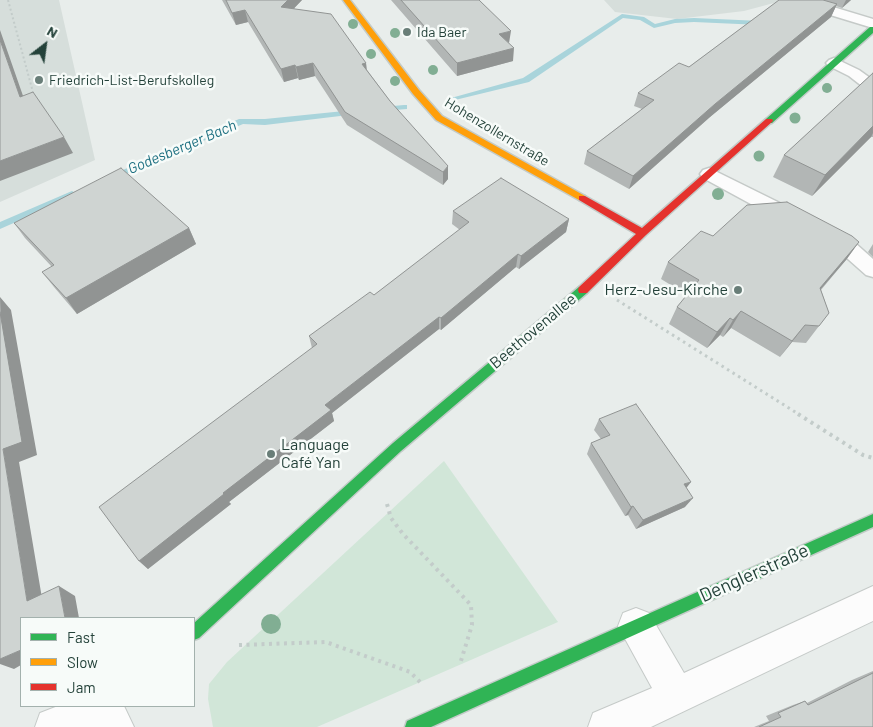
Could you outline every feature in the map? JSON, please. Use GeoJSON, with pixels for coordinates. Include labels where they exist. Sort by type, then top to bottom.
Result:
{"type":"FeatureCollection","features":[{"type":"Feature","properties":{"kind":"street","name":"Hohenzollernstraße"},"geometry":{"type":"LineString","coordinates":[[346,0],[416,92],[439,118],[643,233]]}},
{"type":"Feature","properties":{"kind":"street","name":"Beethovenallee"},"geometry":{"type":"LineString","coordinates":[[197,630],[397,447],[591,283],[643,233],[873,29]]}},
{"type":"Feature","properties":{"kind":"street","name":"Denglerstraße"},"geometry":{"type":"LineString","coordinates":[[413,727],[873,520]]}},
{"type":"Feature","properties":{"kind":"street"},"geometry":{"type":"LineString","coordinates":[[607,727],[873,603]]}},
{"type":"Feature","properties":{"kind":"street"},"geometry":{"type":"LineString","coordinates":[[636,626],[677,696]]}},
{"type":"Feature","properties":{"kind":"street"},"geometry":{"type":"LineString","coordinates":[[54,727],[100,707]]}},
{"type":"Feature","properties":{"kind":"street"},"geometry":{"type":"LineString","coordinates":[[103,707],[115,727]]}},
{"type":"Feature","properties":{"kind":"lane"},"geometry":{"type":"LineString","coordinates":[[796,0],[873,24]]}},
{"type":"Feature","properties":{"kind":"lane"},"geometry":{"type":"LineString","coordinates":[[834,63],[854,73],[873,87]]}},
{"type":"Feature","properties":{"kind":"lane"},"geometry":{"type":"LineString","coordinates":[[709,174],[847,247],[873,270]]}},
{"type":"Feature","properties":{"kind":"path"},"geometry":{"type":"LineString","coordinates":[[8,0],[35,98]]}},
{"type":"Feature","properties":{"kind":"path"},"geometry":{"type":"LineString","coordinates":[[591,283],[863,455],[873,458]]}},
{"type":"Feature","properties":{"kind":"path"},"geometry":{"type":"LineString","coordinates":[[403,534],[470,605],[472,625],[461,658],[449,711]]}},
{"type":"Feature","properties":{"kind":"path"},"geometry":{"type":"LineString","coordinates":[[197,630],[231,645],[326,642],[410,672],[449,711]]}},
{"type":"Feature","properties":{"kind":"shaded area","name":"Friedrich-List-Berufskolleg"},"geometry":{"type":"Polygon","coordinates":[[[0,0],[59,0],[95,160],[0,202],[0,0]]]}},
{"type":"Feature","properties":{"kind":"shaded area"},"geometry":{"type":"Polygon","coordinates":[[[604,0],[785,0],[744,11],[677,19],[615,12],[604,0]]]}},
{"type":"Feature","properties":{"kind":"green space"},"geometry":{"type":"Polygon","coordinates":[[[444,461],[558,622],[317,727],[213,727],[208,699],[209,684],[227,662],[444,461]]]}},
{"type":"Feature","properties":{"kind":"building"},"geometry":{"type":"Polygon","coordinates":[[[226,0],[288,0],[281,7],[331,14],[366,63],[362,64],[390,101],[448,166],[443,172],[345,112],[313,63],[281,69],[245,10],[232,13],[226,0]]]}},
{"type":"Feature","properties":{"kind":"building"},"geometry":{"type":"Polygon","coordinates":[[[401,0],[479,0],[511,31],[499,34],[514,48],[457,63],[401,0]]]}},
{"type":"Feature","properties":{"kind":"building"},"geometry":{"type":"Polygon","coordinates":[[[779,0],[823,0],[837,4],[715,104],[633,176],[587,151],[654,100],[638,93],[679,63],[689,67],[779,0]]]}},
{"type":"Feature","properties":{"kind":"building"},"geometry":{"type":"Polygon","coordinates":[[[0,40],[20,97],[33,92],[64,137],[0,161],[0,40]]]}},
{"type":"Feature","properties":{"kind":"building"},"geometry":{"type":"Polygon","coordinates":[[[873,73],[873,126],[825,175],[784,155],[873,73]]]}},
{"type":"Feature","properties":{"kind":"building"},"geometry":{"type":"Polygon","coordinates":[[[121,168],[189,228],[66,298],[42,272],[54,265],[14,223],[121,168]]]}},
{"type":"Feature","properties":{"kind":"building"},"geometry":{"type":"Polygon","coordinates":[[[501,178],[569,219],[521,256],[518,254],[441,318],[439,317],[325,405],[331,410],[223,493],[139,561],[99,507],[317,344],[309,336],[370,292],[374,295],[469,222],[453,211],[501,178]]]}},
{"type":"Feature","properties":{"kind":"building","name":"Herz-Jesu-Kirche"},"geometry":{"type":"Polygon","coordinates":[[[787,202],[852,236],[859,242],[820,288],[829,313],[819,326],[805,325],[792,341],[741,311],[733,320],[730,318],[717,332],[677,307],[699,280],[668,262],[701,231],[713,236],[747,205],[787,202]]]}},
{"type":"Feature","properties":{"kind":"building"},"geometry":{"type":"Polygon","coordinates":[[[0,312],[22,442],[3,449],[27,601],[59,586],[65,617],[20,617],[20,650],[0,659],[0,312]]]}},
{"type":"Feature","properties":{"kind":"building"},"geometry":{"type":"Polygon","coordinates":[[[636,404],[691,482],[684,484],[693,498],[643,520],[633,506],[631,507],[591,443],[610,435],[599,419],[636,404]]]}},
{"type":"Feature","properties":{"kind":"building"},"geometry":{"type":"Polygon","coordinates":[[[873,673],[873,727],[759,727],[781,717],[778,713],[805,701],[808,705],[873,673]]]}},
{"type":"Feature","properties":{"kind":"waterway","name":"Godesberger Bach"},"geometry":{"type":"LineString","coordinates":[[455,98],[526,80],[622,16],[642,18],[654,26],[675,21],[694,20],[761,23]]}},
{"type":"Feature","properties":{"kind":"waterway","name":"Godesberger Bach"},"geometry":{"type":"LineString","coordinates":[[382,109],[404,107]]}},
{"type":"Feature","properties":{"kind":"waterway","name":"Godesberger Bach"},"geometry":{"type":"LineString","coordinates":[[111,177],[242,121],[265,122],[354,112]]}},
{"type":"Feature","properties":{"kind":"waterway","name":"Godesberger Bach"},"geometry":{"type":"LineString","coordinates":[[0,226],[72,194]]}},
{"type":"Feature","properties":{"kind":"traffic: fast"},"geometry":{"type":"LineString","coordinates":[[769,121],[873,29]]}},
{"type":"Feature","properties":{"kind":"traffic: fast"},"geometry":{"type":"LineString","coordinates":[[195,632],[397,447],[583,290]]}},
{"type":"Feature","properties":{"kind":"traffic: fast"},"geometry":{"type":"LineString","coordinates":[[413,727],[873,520]]}},
{"type":"Feature","properties":{"kind":"traffic: slow"},"geometry":{"type":"LineString","coordinates":[[346,0],[416,92],[439,118],[582,198]]}},
{"type":"Feature","properties":{"kind":"traffic: jam"},"geometry":{"type":"LineString","coordinates":[[583,290],[643,233],[769,121]]}},
{"type":"Feature","properties":{"kind":"traffic: jam"},"geometry":{"type":"LineString","coordinates":[[582,198],[643,233]]}},
{"type":"Feature","properties":{"kind":"place","name":"Ida Baer"},"geometry":{"type":"Point","coordinates":[407,32]}},
{"type":"Feature","properties":{"kind":"place","name":"Friedrich-List-Berufskolleg"},"geometry":{"type":"Point","coordinates":[39,80]}},
{"type":"Feature","properties":{"kind":"place","name":"Herz-Jesu-Kirche"},"geometry":{"type":"Point","coordinates":[738,290]}},
{"type":"Feature","properties":{"kind":"place","name":"Language Café Yan"},"geometry":{"type":"Point","coordinates":[271,454]}}]}
